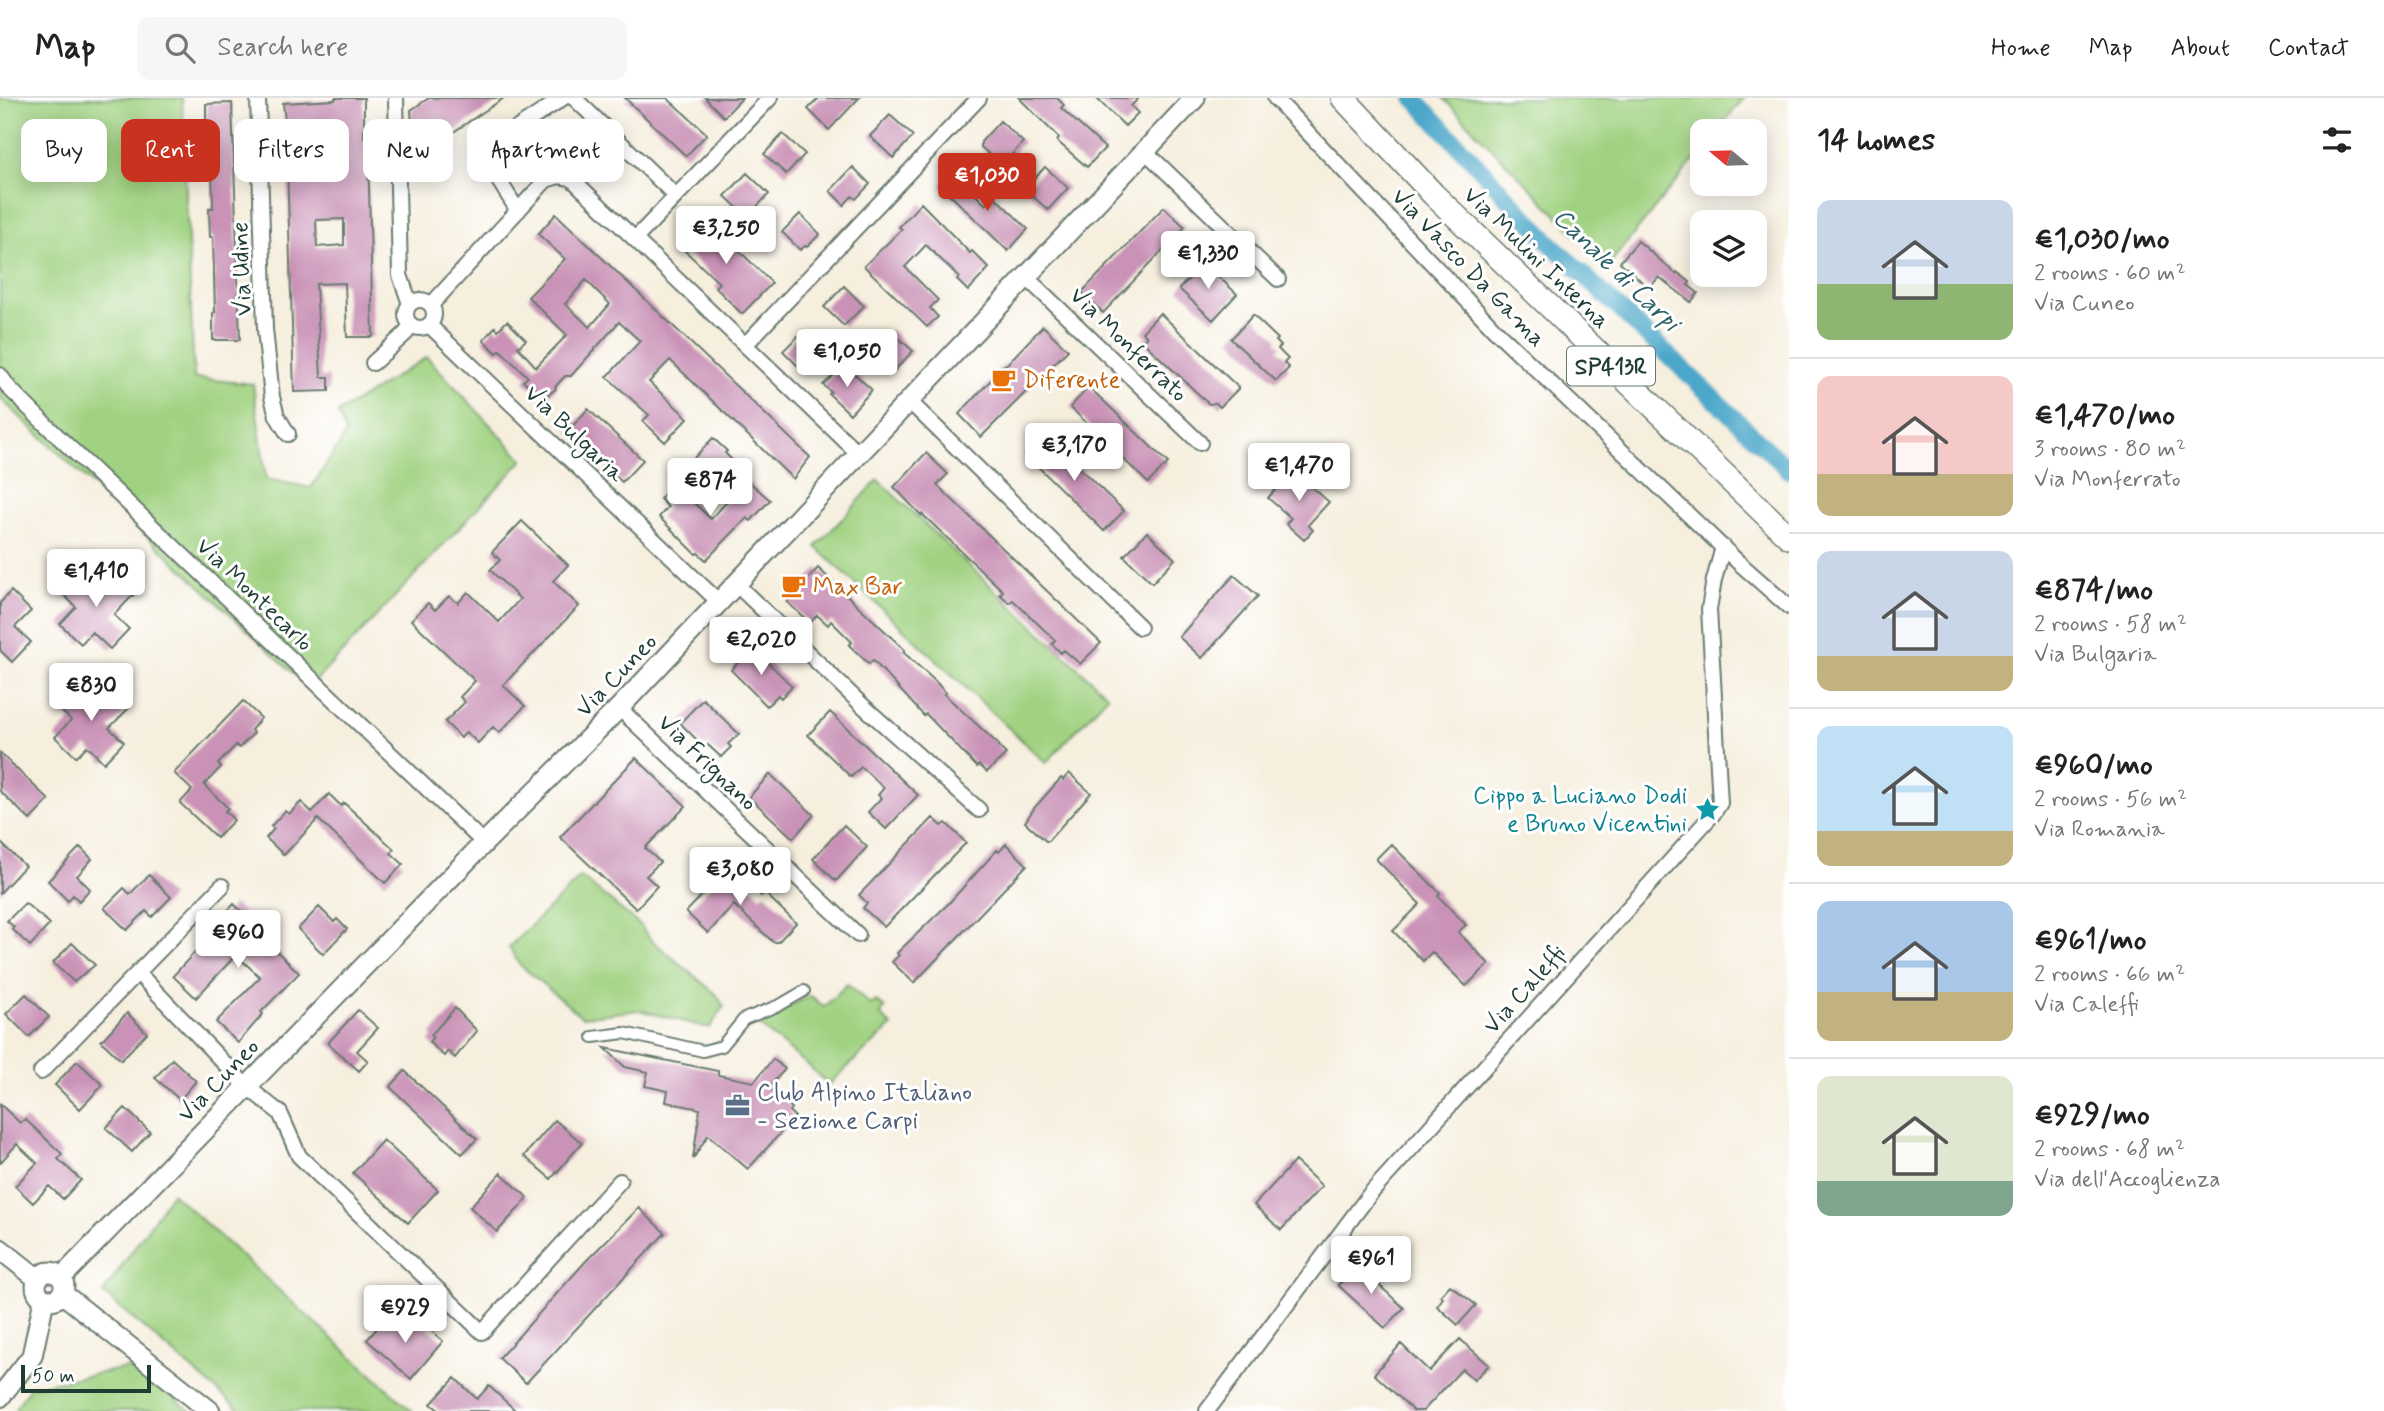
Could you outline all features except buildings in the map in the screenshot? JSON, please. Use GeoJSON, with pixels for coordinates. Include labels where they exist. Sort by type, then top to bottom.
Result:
{"type":"FeatureCollection","features":[{"type":"Feature","properties":{"kind":"main road","name":"Via Mulini Interna"},"geometry":{"type":"LineString","coordinates":[[1343,98],[1433,194],[1789,537]]}},
{"type":"Feature","properties":{"kind":"street","name":"Via Udine"},"geometry":{"type":"LineString","coordinates":[[258,98],[265,330],[272,397],[277,416],[288,434]]}},
{"type":"Feature","properties":{"kind":"street"},"geometry":{"type":"LineString","coordinates":[[396,98],[400,275],[410,304]]}},
{"type":"Feature","properties":{"kind":"street"},"geometry":{"type":"LineString","coordinates":[[517,211],[481,152],[563,98]]}},
{"type":"Feature","properties":{"kind":"street"},"geometry":{"type":"LineString","coordinates":[[574,98],[676,196]]}},
{"type":"Feature","properties":{"kind":"street"},"geometry":{"type":"LineString","coordinates":[[635,239],[770,98]]}},
{"type":"Feature","properties":{"kind":"street"},"geometry":{"type":"LineString","coordinates":[[746,344],[979,98]]}},
{"type":"Feature","properties":{"kind":"street","name":"Via Cuneo"},"geometry":{"type":"LineString","coordinates":[[56,1290],[246,1086],[720,603],[1194,98]]}},
{"type":"Feature","properties":{"kind":"street","name":"Via Vasco Da Gama"},"geometry":{"type":"LineString","coordinates":[[1275,98],[1497,331],[1789,607]]}},
{"type":"Feature","properties":{"kind":"street"},"geometry":{"type":"LineString","coordinates":[[1146,152],[1278,279]]}},
{"type":"Feature","properties":{"kind":"street"},"geometry":{"type":"LineString","coordinates":[[431,305],[546,180],[559,176],[571,178],[860,455]]}},
{"type":"Feature","properties":{"kind":"street","name":"Via Monferrato"},"geometry":{"type":"LineString","coordinates":[[1027,278],[1200,443]]}},
{"type":"Feature","properties":{"kind":"street"},"geometry":{"type":"LineString","coordinates":[[419,300],[431,305],[434,313],[429,325],[421,328],[411,325],[406,312],[410,304],[419,300]]}},
{"type":"Feature","properties":{"kind":"street"},"geometry":{"type":"LineString","coordinates":[[373,363],[406,333],[411,325]]}},
{"type":"Feature","properties":{"kind":"street","name":"Via Bulgaria"},"geometry":{"type":"LineString","coordinates":[[429,325],[720,603]]}},
{"type":"Feature","properties":{"kind":"street","name":"Via Montecarlo"},"geometry":{"type":"LineString","coordinates":[[0,374],[9,388],[45,424],[484,843]]}},
{"type":"Feature","properties":{"kind":"street"},"geometry":{"type":"LineString","coordinates":[[910,402],[1140,627]]}},
{"type":"Feature","properties":{"kind":"street","name":"Via Caleffi"},"geometry":{"type":"LineString","coordinates":[[1207,1411],[1370,1194],[1713,814],[1720,803],[1709,609],[1723,547]]}},
{"type":"Feature","properties":{"kind":"street"},"geometry":{"type":"LineString","coordinates":[[737,585],[862,705],[979,810]]}},
{"type":"Feature","properties":{"kind":"street","name":"Via Frignano"},"geometry":{"type":"LineString","coordinates":[[619,708],[858,936]]}},
{"type":"Feature","properties":{"kind":"street"},"geometry":{"type":"LineString","coordinates":[[41,1072],[222,886]]}},
{"type":"Feature","properties":{"kind":"street"},"geometry":{"type":"LineString","coordinates":[[138,973],[246,1086],[280,1113],[299,1156],[482,1332],[620,1181]]}},
{"type":"Feature","properties":{"kind":"street"},"geometry":{"type":"LineString","coordinates":[[593,1037],[624,1033],[703,1051],[722,1046],[744,1018],[804,991]]}},
{"type":"Feature","properties":{"kind":"street"},"geometry":{"type":"LineString","coordinates":[[0,1249],[38,1279],[47,1272],[55,1273],[56,1290],[32,1356],[0,1397]]}},
{"type":"Feature","properties":{"kind":"street"},"geometry":{"type":"LineString","coordinates":[[56,1290],[210,1411]]}},
{"type":"Feature","properties":{"kind":"green space"},"geometry":{"type":"Polygon","coordinates":[[[0,98],[182,98],[183,119],[121,119],[121,182],[186,182],[194,378],[253,384],[266,479],[311,488],[346,434],[338,413],[427,357],[523,460],[309,688],[0,398],[0,98]]]}},
{"type":"Feature","properties":{"kind":"green space"},"geometry":{"type":"Polygon","coordinates":[[[1443,98],[1744,98],[1727,119],[1690,119],[1690,165],[1607,267],[1443,98]]]}},
{"type":"Feature","properties":{"kind":"green space"},"geometry":{"type":"Polygon","coordinates":[[[878,480],[1108,696],[1046,763],[816,547],[878,480]]]}},
{"type":"Feature","properties":{"kind":"green space"},"geometry":{"type":"Polygon","coordinates":[[[581,877],[640,925],[650,939],[716,994],[724,1007],[709,1028],[639,1010],[582,1017],[519,964],[509,947],[581,877]]]}},
{"type":"Feature","properties":{"kind":"green space"},"geometry":{"type":"Polygon","coordinates":[[[847,984],[871,1005],[876,1001],[885,1008],[880,1015],[892,1026],[828,1085],[749,1017],[782,1009],[811,996],[824,1007],[847,984]]]}},
{"type":"Feature","properties":{"kind":"green space"},"geometry":{"type":"Polygon","coordinates":[[[172,1193],[412,1411],[241,1411],[103,1293],[172,1193]]]}},
{"type":"Feature","properties":{"kind":"green space"},"geometry":{"type":"Polygon","coordinates":[[[136,1366],[190,1411],[15,1409],[30,1387],[136,1366]]]}},
{"type":"Feature","properties":{"kind":"waterway","name":"Canale di Carpi"},"geometry":{"type":"LineString","coordinates":[[1414,98],[1548,241],[1789,470]]}},
{"type":"Feature","properties":{"kind":"place","name":"Diferente"},"geometry":{"type":"Point","coordinates":[1003,379]}},
{"type":"Feature","properties":{"kind":"place","name":"Max Bar"},"geometry":{"type":"Point","coordinates":[793,586]}},
{"type":"Feature","properties":{"kind":"place","name":"Cippo a Luciano Dodi e Bruno Vicentini"},"geometry":{"type":"Point","coordinates":[1707,809]}},
{"type":"Feature","properties":{"kind":"place","name":"Club Alpino Italiano - Sezione Carpi"},"geometry":{"type":"Point","coordinates":[737,1106]}}]}
